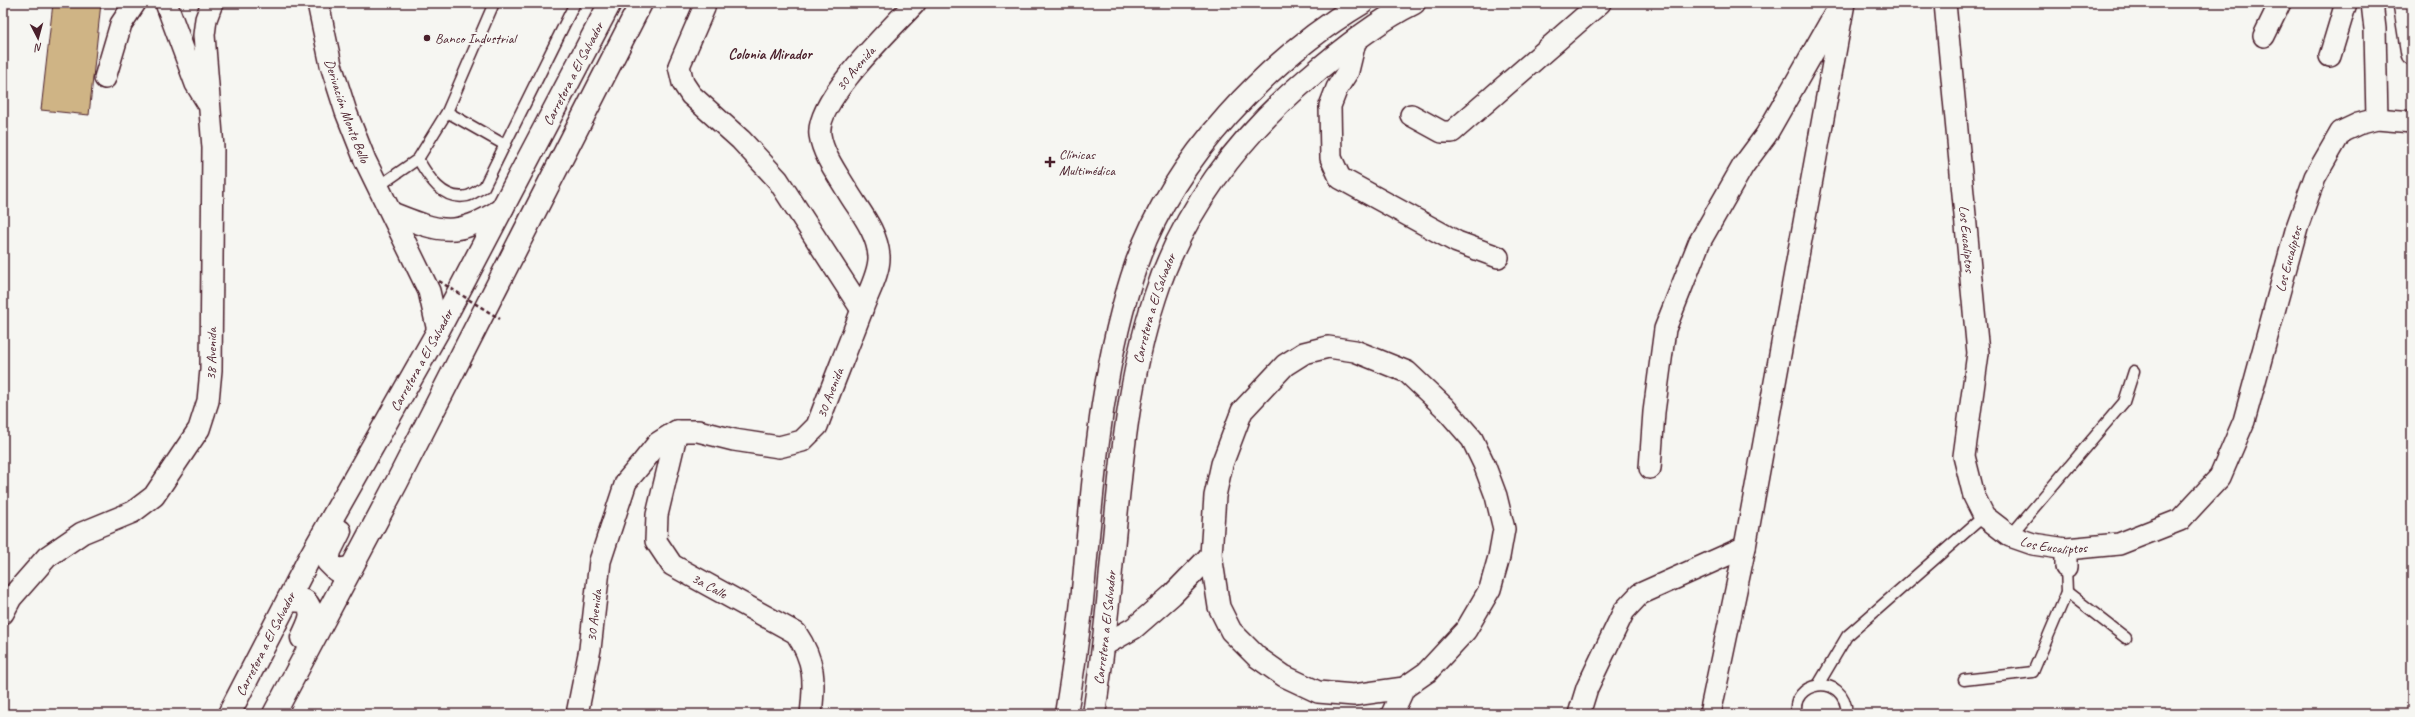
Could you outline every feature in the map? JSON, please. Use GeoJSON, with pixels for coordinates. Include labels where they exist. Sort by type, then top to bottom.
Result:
{"type":"FeatureCollection","features":[{"type":"Feature","properties":{"kind":"highway","name":"Carretera a El Salvador"},"geometry":{"type":"LineString","coordinates":[[229,714],[363,460],[438,331],[610,3]]}},
{"type":"Feature","properties":{"kind":"highway","name":"Carretera a El Salvador"},"geometry":{"type":"LineString","coordinates":[[274,714],[398,482],[642,3]]}},
{"type":"Feature","properties":{"kind":"highway","name":"Carretera a El Salvador"},"geometry":{"type":"LineString","coordinates":[[1066,714],[1082,604],[1100,419],[1117,328],[1138,260],[1164,203],[1212,134],[1283,60],[1362,3]]}},
{"type":"Feature","properties":{"kind":"highway","name":"Carretera a El Salvador"},"geometry":{"type":"LineString","coordinates":[[1094,714],[1104,645],[1127,416],[1135,372],[1155,296],[1191,217],[1235,151],[1270,114],[1319,69],[1355,42],[1414,3]]}},
{"type":"Feature","properties":{"kind":"highway"},"geometry":{"type":"LineString","coordinates":[[351,568],[336,570],[331,567],[328,556],[365,486],[363,460]]}},
{"type":"Feature","properties":{"kind":"highway"},"geometry":{"type":"LineString","coordinates":[[269,714],[273,697],[311,616],[311,609],[305,601],[288,600]]}},
{"type":"Feature","properties":{"kind":"street"},"geometry":{"type":"LineString","coordinates":[[105,78],[121,24],[135,3]]}},
{"type":"Feature","properties":{"kind":"street"},"geometry":{"type":"LineString","coordinates":[[166,3],[196,84],[210,108]]}},
{"type":"Feature","properties":{"kind":"street","name":"38 Avenida"},"geometry":{"type":"LineString","coordinates":[[3,613],[11,598],[47,557],[82,533],[133,512],[154,496],[199,429],[208,401],[211,370],[214,204],[210,108],[204,35],[206,19],[212,3]]}},
{"type":"Feature","properties":{"kind":"street","name":"Derivación Monte Bello"},"geometry":{"type":"LineString","coordinates":[[318,3],[331,65],[346,112],[365,160],[392,213],[408,252],[429,291],[438,331]]}},
{"type":"Feature","properties":{"kind":"street","name":"30 Avenida"},"geometry":{"type":"LineString","coordinates":[[577,714],[590,649],[600,561],[626,482],[658,443],[677,431],[698,431],[768,446],[789,446],[802,441],[817,426],[862,310],[879,257],[876,240],[871,227],[862,215],[823,148],[820,134],[822,116],[836,91],[914,3]]}},
{"type":"Feature","properties":{"kind":"street"},"geometry":{"type":"LineString","coordinates":[[1411,115],[1442,132],[1452,132],[1600,3]]}},
{"type":"Feature","properties":{"kind":"street"},"geometry":{"type":"LineString","coordinates":[[1650,468],[1654,412],[1664,329],[1699,243],[1743,166],[1766,135],[1842,3]]}},
{"type":"Feature","properties":{"kind":"street"},"geometry":{"type":"LineString","coordinates":[[1710,714],[1745,547],[1842,3]]}},
{"type":"Feature","properties":{"kind":"street","name":"Los Eucaliptos"},"geometry":{"type":"LineString","coordinates":[[1945,3],[1978,353],[1964,456],[1974,496],[1984,516],[2010,536],[2066,558],[2088,549],[2119,544],[2180,520],[2220,477],[2244,421],[2297,227],[2315,177],[2341,132],[2358,124],[2377,119],[2412,122]]}},
{"type":"Feature","properties":{"kind":"street"},"geometry":{"type":"LineString","coordinates":[[2264,36],[2280,3]]}},
{"type":"Feature","properties":{"kind":"street"},"geometry":{"type":"LineString","coordinates":[[2330,56],[2346,3]]}},
{"type":"Feature","properties":{"kind":"street"},"geometry":{"type":"LineString","coordinates":[[2372,3],[2375,29],[2377,119]]}},
{"type":"Feature","properties":{"kind":"street"},"geometry":{"type":"LineString","coordinates":[[2404,3],[2412,54]]}},
{"type":"Feature","properties":{"kind":"street"},"geometry":{"type":"LineString","coordinates":[[704,8],[679,66],[683,83],[691,95],[740,140],[778,180],[862,310]]}},
{"type":"Feature","properties":{"kind":"street"},"geometry":{"type":"LineString","coordinates":[[1355,42],[1348,71],[1337,88],[1330,106],[1331,158],[1340,178],[1457,242],[1498,257]]}},
{"type":"Feature","properties":{"kind":"street"},"geometry":{"type":"LineString","coordinates":[[1319,69],[1337,88]]}},
{"type":"Feature","properties":{"kind":"street"},"geometry":{"type":"LineString","coordinates":[[392,213],[425,226],[442,229],[459,229],[478,224],[503,208]]}},
{"type":"Feature","properties":{"kind":"street"},"geometry":{"type":"LineString","coordinates":[[1328,347],[1355,351],[1407,372],[1444,407],[1472,439],[1491,483],[1504,529],[1499,557],[1490,589],[1466,630],[1427,672],[1404,688],[1354,695],[1318,692],[1284,676],[1257,656],[1231,631],[1219,607],[1211,554],[1215,496],[1222,464],[1242,411],[1284,365],[1304,354],[1328,347]]}},
{"type":"Feature","properties":{"kind":"street","name":"3a Calle"},"geometry":{"type":"LineString","coordinates":[[677,431],[657,514],[656,541],[672,565],[796,633],[808,650],[813,668],[811,714]]}},
{"type":"Feature","properties":{"kind":"street"},"geometry":{"type":"LineString","coordinates":[[1579,714],[1587,688],[1624,611],[1640,594],[1745,547]]}},
{"type":"Feature","properties":{"kind":"street"},"geometry":{"type":"LineString","coordinates":[[1104,645],[1134,628],[1172,595],[1211,554]]}},
{"type":"Feature","properties":{"kind":"street"},"geometry":{"type":"LineString","coordinates":[[1392,714],[1404,688]]}},
{"type":"Feature","properties":{"kind":"lane"},"geometry":{"type":"LineString","coordinates":[[379,186],[418,159],[447,112],[494,3]]}},
{"type":"Feature","properties":{"kind":"lane"},"geometry":{"type":"LineString","coordinates":[[418,159],[432,183],[449,194],[467,196],[484,187],[575,3]]}},
{"type":"Feature","properties":{"kind":"lane"},"geometry":{"type":"LineString","coordinates":[[447,112],[504,145]]}},
{"type":"Feature","properties":{"kind":"lane"},"geometry":{"type":"LineString","coordinates":[[2010,536],[2124,402],[2134,371]]}},
{"type":"Feature","properties":{"kind":"lane"},"geometry":{"type":"LineString","coordinates":[[1818,685],[1847,636],[1984,516]]}},
{"type":"Feature","properties":{"kind":"lane"},"geometry":{"type":"LineString","coordinates":[[1964,680],[2033,672],[2066,592],[2066,558]]}},
{"type":"Feature","properties":{"kind":"lane"},"geometry":{"type":"LineString","coordinates":[[2066,592],[2126,638]]}},
{"type":"Feature","properties":{"kind":"lane"},"geometry":{"type":"LineString","coordinates":[[1797,714],[1799,699],[1807,689],[1818,685],[1830,686],[1840,692],[1846,703],[1847,714]]}},
{"type":"Feature","properties":{"kind":"path"},"geometry":{"type":"LineString","coordinates":[[439,281],[500,319]]}},
{"type":"Feature","properties":{"kind":"building"},"geometry":{"type":"Polygon","coordinates":[[[53,3],[101,3],[89,115],[41,110],[53,3]]]}},
{"type":"Feature","properties":{"kind":"place","name":"Banco Industrial"},"geometry":{"type":"Point","coordinates":[427,38]}},
{"type":"Feature","properties":{"kind":"place","name":"Clínicas Multimédica"},"geometry":{"type":"Point","coordinates":[1050,162]}},
{"type":"Feature","properties":{"kind":"district","name":"Colonia Mirador"},"geometry":{"type":"Point","coordinates":[770,54]}}]}
